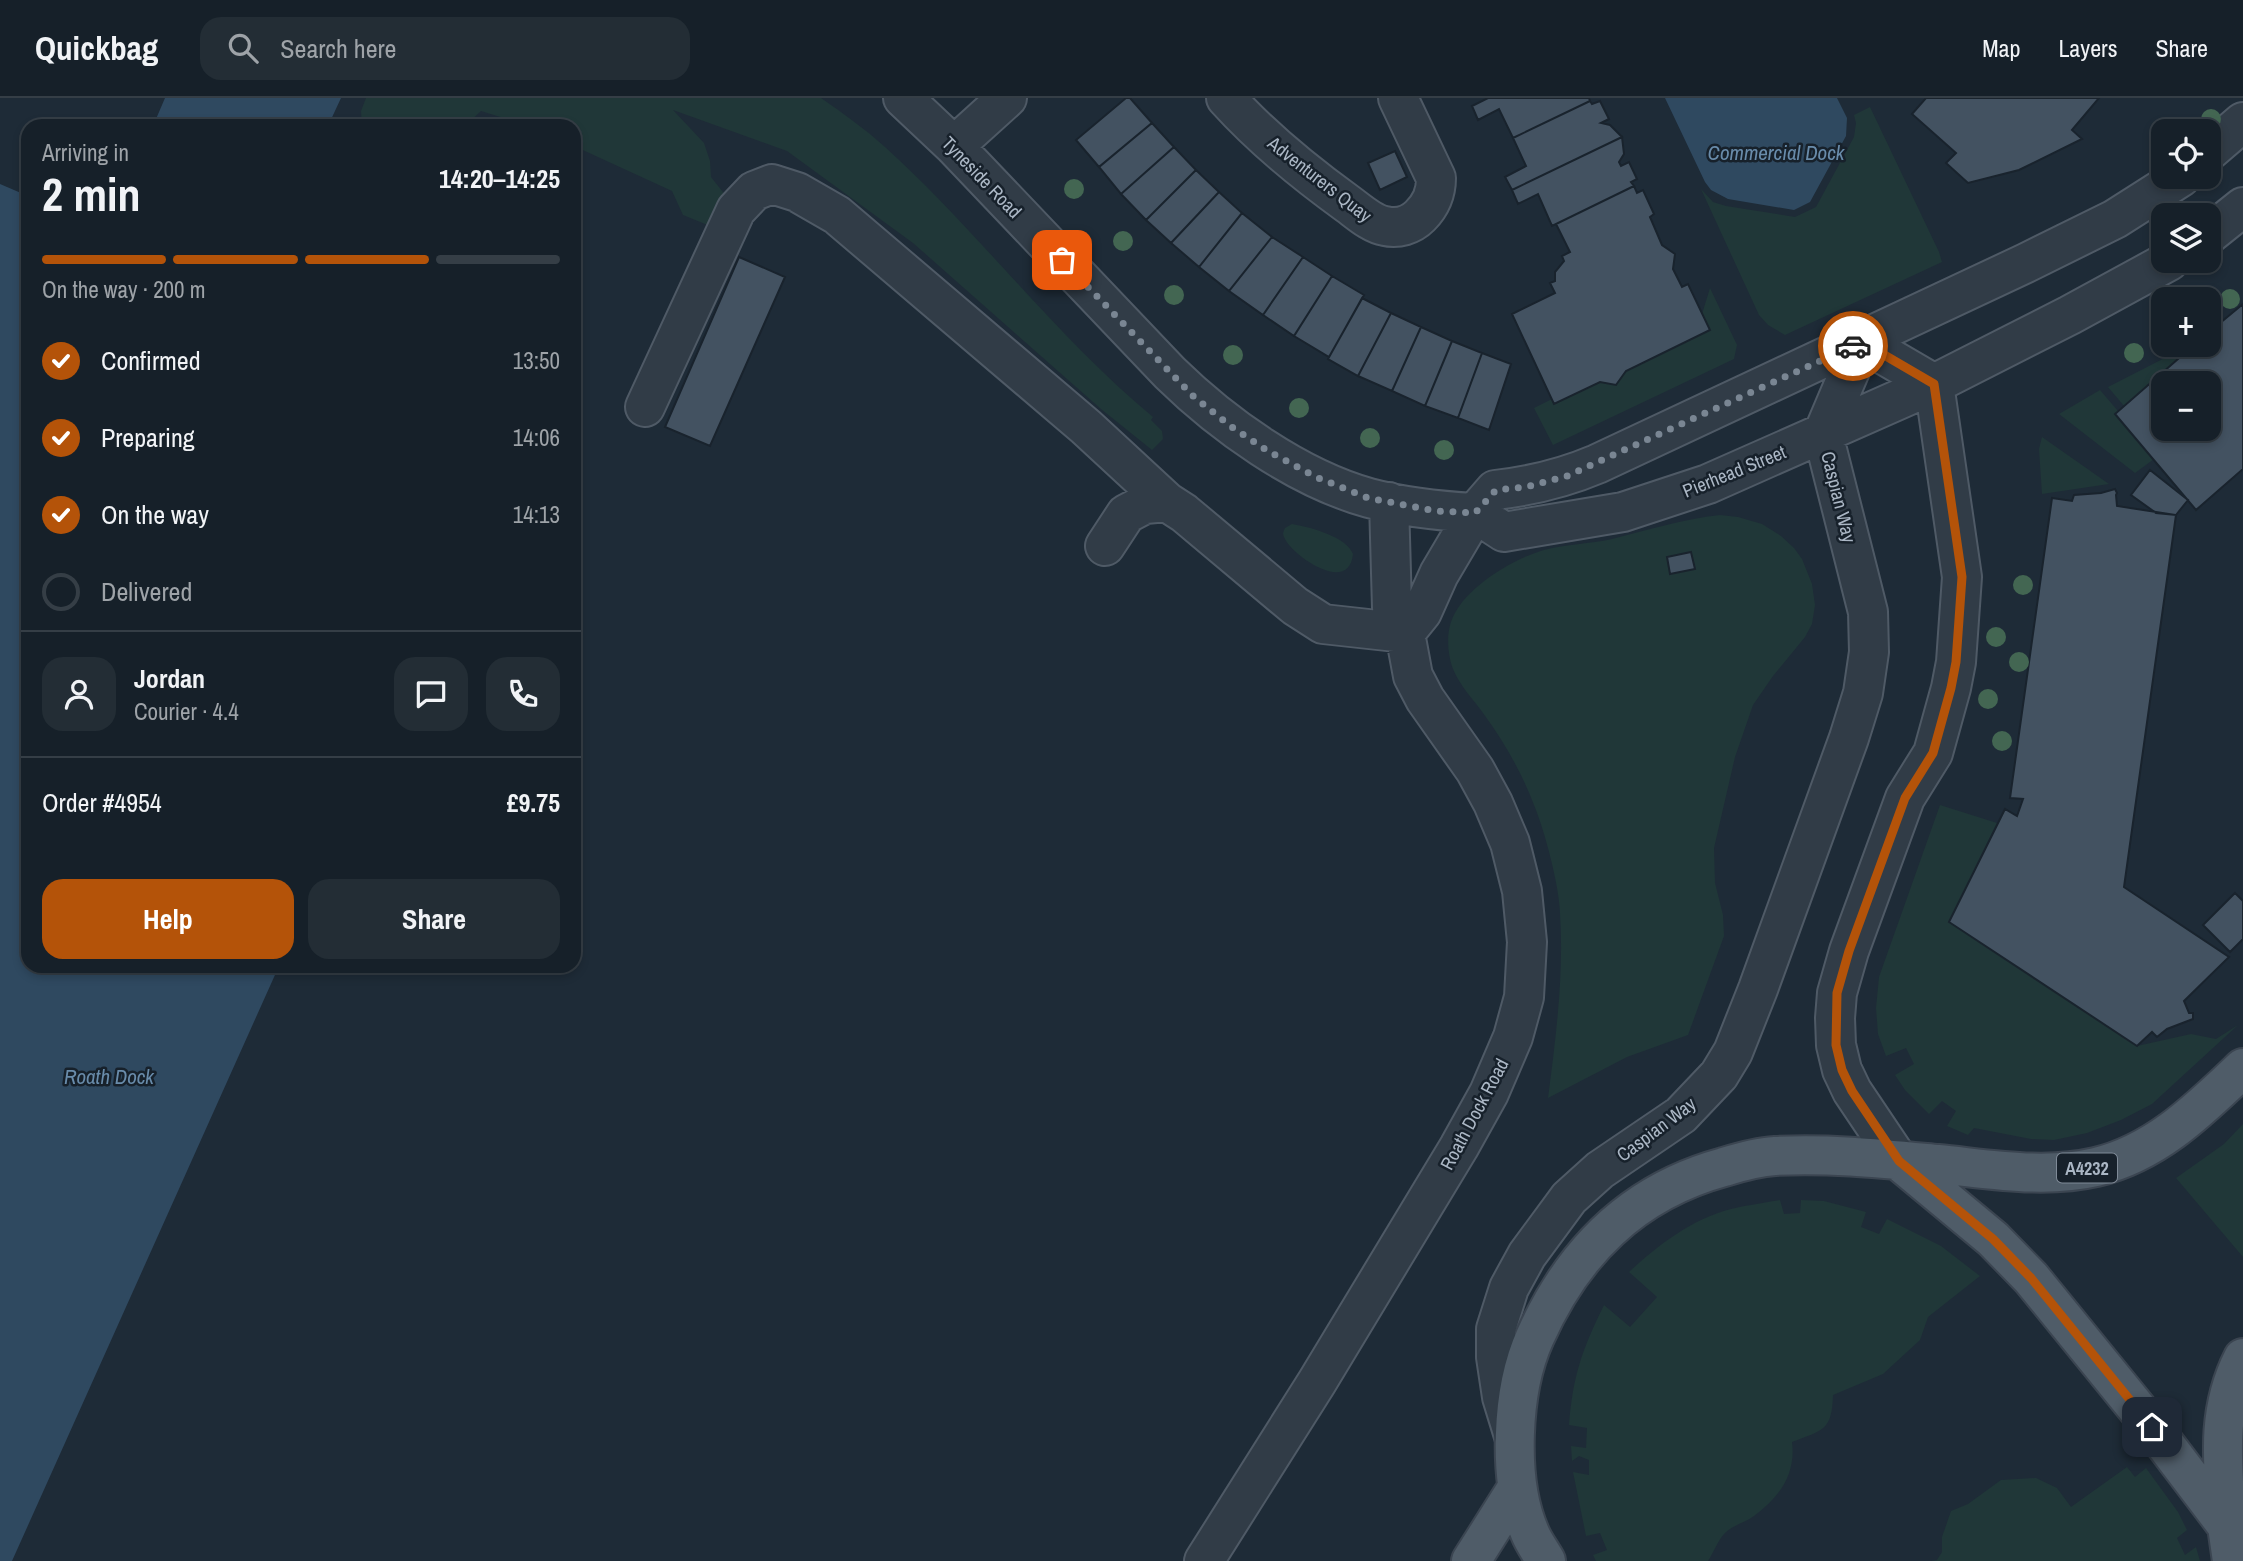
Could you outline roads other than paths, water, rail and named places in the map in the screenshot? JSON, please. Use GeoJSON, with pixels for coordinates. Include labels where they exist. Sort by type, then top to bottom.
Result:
{"type":"FeatureCollection","features":[{"type":"Feature","properties":{"kind":"main road","name":"A4232"},"geometry":{"type":"LineString","coordinates":[[1899,1161],[2036,1174],[2096,1167],[2154,1144],[2198,1110],[2243,1068]]}},
{"type":"Feature","properties":{"kind":"main road"},"geometry":{"type":"LineString","coordinates":[[1546,1561],[1530,1533],[1517,1488],[1515,1439],[1528,1353],[1544,1317],[1590,1249],[1621,1218],[1648,1198],[1679,1181],[1708,1171],[1774,1156],[1899,1161],[1993,1239],[2031,1278],[2152,1427],[2234,1544]]}},
{"type":"Feature","properties":{"kind":"main road"},"geometry":{"type":"LineString","coordinates":[[2234,1544],[2222,1462],[2224,1408],[2234,1374],[2243,1358]]}},
{"type":"Feature","properties":{"kind":"main road"},"geometry":{"type":"LineString","coordinates":[[1471,1561],[1517,1488]]}},
{"type":"Feature","properties":{"kind":"street","name":"Tyneside Road"},"geometry":{"type":"LineString","coordinates":[[903,98],[954,146],[1194,397],[1232,427],[1268,451],[1337,486],[1368,498],[1436,511],[1475,513]]}},
{"type":"Feature","properties":{"kind":"street"},"geometry":{"type":"LineString","coordinates":[[954,146],[1007,98]]}},
{"type":"Feature","properties":{"kind":"street","name":"Adventurers Quay"},"geometry":{"type":"LineString","coordinates":[[1226,98],[1315,180],[1368,218],[1383,226],[1399,227],[1414,222],[1427,209],[1436,192],[1436,178],[1398,98]]}},
{"type":"Feature","properties":{"kind":"street"},"geometry":{"type":"LineString","coordinates":[[2221,141],[2243,122]]}},
{"type":"Feature","properties":{"kind":"street"},"geometry":{"type":"LineString","coordinates":[[645,407],[736,209],[754,191],[772,184],[797,192],[837,215],[1086,427],[1167,502],[1184,513],[1295,606],[1324,624],[1405,633],[1422,612],[1439,574],[1475,513],[1496,490],[1526,487],[1567,476],[1681,426],[1862,342],[2115,219],[2162,189]]}},
{"type":"Feature","properties":{"kind":"street"},"geometry":{"type":"LineString","coordinates":[[2221,225],[2243,207]]}},
{"type":"Feature","properties":{"kind":"street","name":"Pierhead Street"},"geometry":{"type":"LineString","coordinates":[[1475,513],[1504,532],[1623,512],[1708,484],[1934,384],[2151,270]]}},
{"type":"Feature","properties":{"kind":"street"},"geometry":{"type":"LineString","coordinates":[[1862,342],[1934,384],[1962,577],[1956,662],[1933,753],[1905,798],[1849,951],[1837,993],[1836,1045],[1842,1070],[1852,1091],[1899,1161]]}},
{"type":"Feature","properties":{"kind":"street","name":"Caspian Way"},"geometry":{"type":"LineString","coordinates":[[1515,1439],[1502,1396],[1496,1357],[1496,1329],[1509,1288],[1527,1255],[1569,1198],[1600,1170],[1681,1115],[1719,1075],[1733,1052],[1758,989],[1849,738],[1863,693],[1869,652],[1868,612],[1823,434],[1862,342]]}},
{"type":"Feature","properties":{"kind":"street"},"geometry":{"type":"LineString","coordinates":[[1105,546],[1126,514],[1145,504],[1167,502]]}},
{"type":"Feature","properties":{"kind":"street","name":"Roath Dock Road"},"geometry":{"type":"LineString","coordinates":[[1204,1561],[1317,1382],[1459,1147],[1489,1093],[1513,1037],[1524,997],[1527,942],[1521,891],[1510,843],[1475,770],[1424,699],[1413,676],[1405,633],[1392,608],[1389,502]]}},
{"type":"Feature","properties":{"kind":"water"},"geometry":{"type":"Polygon","coordinates":[[[165,98],[341,98],[331,119],[156,119],[165,98]]]}},
{"type":"Feature","properties":{"kind":"water","name":"Commercial Dock"},"geometry":{"type":"Polygon","coordinates":[[[1665,98],[1837,98],[1847,118],[1846,136],[1810,202],[1794,210],[1728,199],[1711,190],[1705,182],[1665,98]]]}},
{"type":"Feature","properties":{"kind":"water","name":"Roath Dock"},"geometry":{"type":"Polygon","coordinates":[[[0,184],[21,193],[21,973],[276,973],[12,1561],[0,1561],[0,184]]]}}]}
